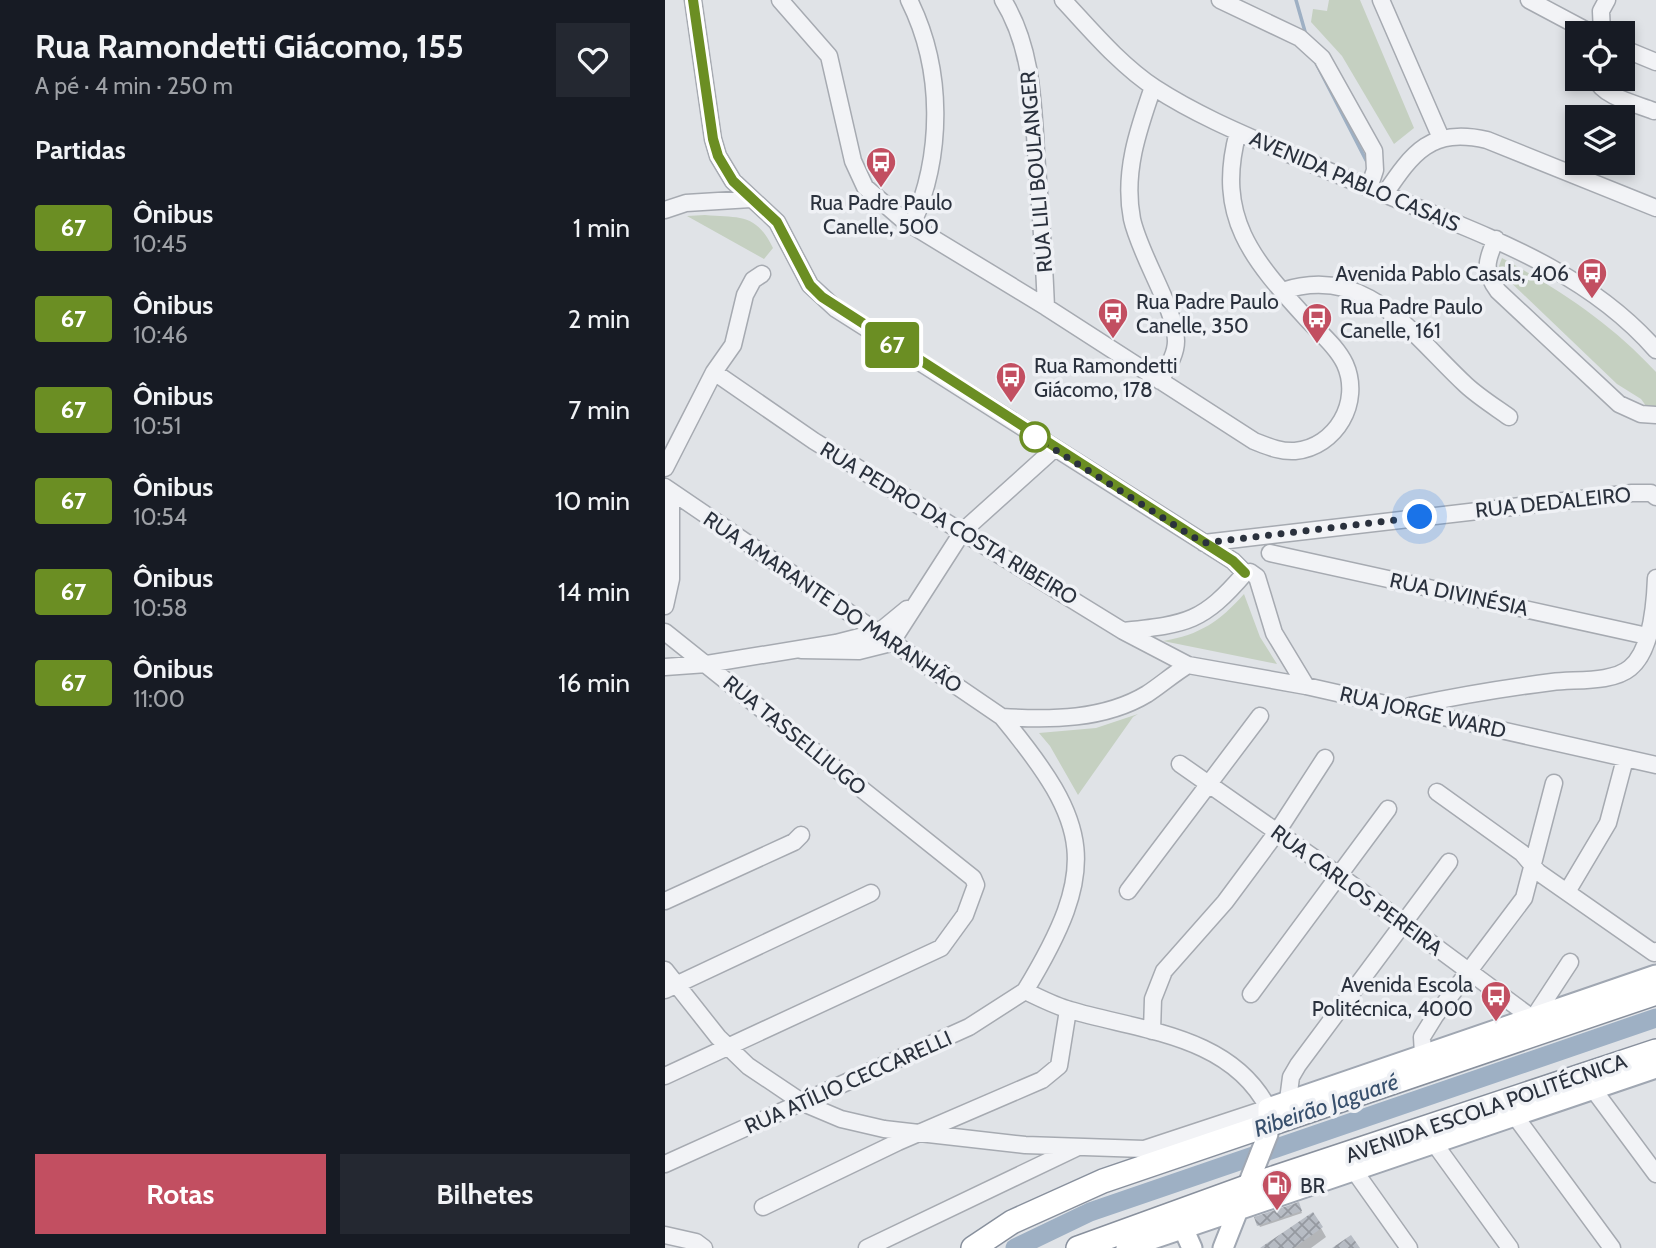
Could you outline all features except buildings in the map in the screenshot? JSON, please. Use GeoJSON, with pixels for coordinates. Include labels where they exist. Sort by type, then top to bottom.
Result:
{"type":"FeatureCollection","features":[{"type":"Feature","properties":{"kind":"highway"},"geometry":{"type":"LineString","coordinates":[[974,1248],[1012,1222],[1103,1181],[1268,1121],[1656,993]]}},
{"type":"Feature","properties":{"kind":"highway","name":"AVENIDA ESCOLA POLITÉCNICA"},"geometry":{"type":"LineString","coordinates":[[1078,1248],[1253,1177],[1656,1051]]}},
{"type":"Feature","properties":{"kind":"highway"},"geometry":{"type":"LineString","coordinates":[[1253,1177],[1297,1189]]}},
{"type":"Feature","properties":{"kind":"main road"},"geometry":{"type":"LineString","coordinates":[[1223,1248],[1253,1177],[1268,1121],[1289,1100],[1656,975]]}},
{"type":"Feature","properties":{"kind":"main road"},"geometry":{"type":"LineString","coordinates":[[1126,1248],[1656,1068]]}},
{"type":"Feature","properties":{"kind":"main road"},"geometry":{"type":"LineString","coordinates":[[1184,1230],[1192,1248]]}},
{"type":"Feature","properties":{"kind":"street"},"geometry":{"type":"LineString","coordinates":[[693,0],[713,139],[718,156],[733,181],[777,222],[810,285],[836,309],[1250,573],[1274,633],[1306,686]]}},
{"type":"Feature","properties":{"kind":"street"},"geometry":{"type":"LineString","coordinates":[[780,0],[829,56],[853,161],[865,187],[912,225],[1047,307],[1254,441],[1273,449],[1292,451],[1322,442],[1343,420],[1349,405],[1345,365],[1282,292],[1245,241],[1234,213],[1229,188],[1230,162],[1238,132]]}},
{"type":"Feature","properties":{"kind":"street"},"geometry":{"type":"LineString","coordinates":[[909,0],[932,71],[936,114],[934,152],[920,206],[912,225]]}},
{"type":"Feature","properties":{"kind":"street","name":"RUA LILI BOULANGER"},"geometry":{"type":"LineString","coordinates":[[1003,0],[1015,20],[1026,55],[1032,91],[1047,307]]}},
{"type":"Feature","properties":{"kind":"street","name":"AVENIDA PABLO CASAIS"},"geometry":{"type":"LineString","coordinates":[[1063,0],[1103,43],[1153,87],[1238,132],[1496,239],[1562,271],[1600,298],[1641,333],[1656,350]]}},
{"type":"Feature","properties":{"kind":"street"},"geometry":{"type":"LineString","coordinates":[[1220,0],[1300,38],[1322,58],[1374,151],[1376,191]]}},
{"type":"Feature","properties":{"kind":"street"},"geometry":{"type":"LineString","coordinates":[[1381,0],[1441,138]]}},
{"type":"Feature","properties":{"kind":"street"},"geometry":{"type":"LineString","coordinates":[[1529,0],[1568,21]]}},
{"type":"Feature","properties":{"kind":"street"},"geometry":{"type":"LineString","coordinates":[[1601,21],[1601,11],[1607,0]]}},
{"type":"Feature","properties":{"kind":"street"},"geometry":{"type":"LineString","coordinates":[[1635,53],[1656,62]]}},
{"type":"Feature","properties":{"kind":"street"},"geometry":{"type":"LineString","coordinates":[[1153,87],[1135,139],[1130,178],[1132,217],[1141,251],[1175,330],[1173,357],[1160,381]]}},
{"type":"Feature","properties":{"kind":"street"},"geometry":{"type":"LineString","coordinates":[[1606,91],[1654,111]]}},
{"type":"Feature","properties":{"kind":"street"},"geometry":{"type":"LineString","coordinates":[[1376,191],[1424,145],[1441,138],[1460,136],[1486,140],[1656,208]]}},
{"type":"Feature","properties":{"kind":"street"},"geometry":{"type":"LineString","coordinates":[[667,206],[751,199]]}},
{"type":"Feature","properties":{"kind":"street"},"geometry":{"type":"LineString","coordinates":[[1496,239],[1487,259],[1486,269],[1488,278],[1498,291],[1619,404],[1641,414],[1656,415]]}},
{"type":"Feature","properties":{"kind":"street"},"geometry":{"type":"LineString","coordinates":[[665,468],[714,372],[733,345],[745,295],[753,280],[762,274]]}},
{"type":"Feature","properties":{"kind":"street"},"geometry":{"type":"LineString","coordinates":[[1282,292],[1305,284],[1318,284],[1337,286],[1368,296],[1399,320],[1468,387],[1509,417]]}},
{"type":"Feature","properties":{"kind":"street","name":"RUA PEDRO DA COSTA RIBEIRO"},"geometry":{"type":"LineString","coordinates":[[714,372],[814,441],[1122,631],[1188,665]]}},
{"type":"Feature","properties":{"kind":"street"},"geometry":{"type":"LineString","coordinates":[[665,667],[707,664],[885,638],[916,601],[963,531],[1054,449]]}},
{"type":"Feature","properties":{"kind":"street"},"geometry":{"type":"LineString","coordinates":[[665,607],[671,579],[668,490]]}},
{"type":"Feature","properties":{"kind":"street","name":"RUA AMARANTE DO MARANHÃO"},"geometry":{"type":"LineString","coordinates":[[668,490],[1002,717]]}},
{"type":"Feature","properties":{"kind":"street","name":"RUA DEDALEIRO"},"geometry":{"type":"LineString","coordinates":[[1203,543],[1632,493],[1654,495]]}},
{"type":"Feature","properties":{"kind":"street"},"geometry":{"type":"LineString","coordinates":[[1122,631],[1176,625],[1198,617],[1223,599],[1288,533]]}},
{"type":"Feature","properties":{"kind":"street","name":"RUA DIVINÉSIA"},"geometry":{"type":"LineString","coordinates":[[1270,552],[1647,636]]}},
{"type":"Feature","properties":{"kind":"street"},"geometry":{"type":"LineString","coordinates":[[1401,707],[1470,694],[1614,676],[1629,670],[1640,659],[1647,636],[1656,578]]}},
{"type":"Feature","properties":{"kind":"street","name":"RUA TASSELLIUGO"},"geometry":{"type":"LineString","coordinates":[[665,632],[973,878],[977,885],[965,915],[948,942],[929,955],[728,1048]]}},
{"type":"Feature","properties":{"kind":"street"},"geometry":{"type":"LineString","coordinates":[[1002,717],[1043,719],[1093,714],[1147,694],[1188,665]]}},
{"type":"Feature","properties":{"kind":"street","name":"RUA JORGE WARD"},"geometry":{"type":"LineString","coordinates":[[1188,665],[1306,686],[1656,765]]}},
{"type":"Feature","properties":{"kind":"street"},"geometry":{"type":"LineString","coordinates":[[1128,891],[1211,785],[1260,716]]}},
{"type":"Feature","properties":{"kind":"street"},"geometry":{"type":"LineString","coordinates":[[665,970],[671,987],[748,1066],[803,1103],[841,1119],[922,1133],[1076,1148],[1153,1148],[1268,1121],[1257,1089],[1228,1061],[1189,1041],[1068,1010],[1025,991],[1047,955],[1065,914],[1076,876],[1078,855],[1072,824],[1058,796],[1035,757],[1002,717]]}},
{"type":"Feature","properties":{"kind":"street"},"geometry":{"type":"LineString","coordinates":[[1152,1031],[1153,999],[1164,971],[1205,927],[1277,832],[1325,758]]}},
{"type":"Feature","properties":{"kind":"street"},"geometry":{"type":"LineString","coordinates":[[1567,892],[1608,823],[1625,759]]}},
{"type":"Feature","properties":{"kind":"street","name":"RUA CARLOS PEREIRA"},"geometry":{"type":"LineString","coordinates":[[1181,764],[1533,1017]]}},
{"type":"Feature","properties":{"kind":"street"},"geometry":{"type":"LineString","coordinates":[[1423,1054],[1422,1037],[1468,970],[1518,911],[1533,866],[1554,783]]}},
{"type":"Feature","properties":{"kind":"street"},"geometry":{"type":"LineString","coordinates":[[1437,792],[1522,853],[1533,866],[1567,892],[1655,952],[1656,975]]}},
{"type":"Feature","properties":{"kind":"street"},"geometry":{"type":"LineString","coordinates":[[1251,994],[1388,809]]}},
{"type":"Feature","properties":{"kind":"street"},"geometry":{"type":"LineString","coordinates":[[665,901],[794,842],[801,835]]}},
{"type":"Feature","properties":{"kind":"street"},"geometry":{"type":"LineString","coordinates":[[1289,1100],[1291,1077],[1298,1065],[1449,862]]}},
{"type":"Feature","properties":{"kind":"street"},"geometry":{"type":"LineString","coordinates":[[671,987],[871,893]]}},
{"type":"Feature","properties":{"kind":"street"},"geometry":{"type":"LineString","coordinates":[[1533,1017],[1570,962]]}},
{"type":"Feature","properties":{"kind":"street","name":"RUA ATÍLIO CECCARELLI"},"geometry":{"type":"LineString","coordinates":[[665,1164],[969,1027],[1025,991]]}},
{"type":"Feature","properties":{"kind":"street"},"geometry":{"type":"LineString","coordinates":[[763,1207],[1042,1080],[1057,1069],[1068,1010]]}},
{"type":"Feature","properties":{"kind":"street"},"geometry":{"type":"LineString","coordinates":[[665,1076],[728,1048]]}},
{"type":"Feature","properties":{"kind":"street"},"geometry":{"type":"LineString","coordinates":[[1593,1089],[1656,1174]]}},
{"type":"Feature","properties":{"kind":"street"},"geometry":{"type":"LineString","coordinates":[[1515,1116],[1612,1248]]}},
{"type":"Feature","properties":{"kind":"street"},"geometry":{"type":"LineString","coordinates":[[1434,1143],[1510,1248]]}},
{"type":"Feature","properties":{"kind":"street"},"geometry":{"type":"LineString","coordinates":[[867,1248],[1076,1148]]}},
{"type":"Feature","properties":{"kind":"street"},"geometry":{"type":"LineString","coordinates":[[1353,1170],[1409,1248]]}},
{"type":"Feature","properties":{"kind":"street"},"geometry":{"type":"LineString","coordinates":[[665,1235],[696,1242],[704,1248]]}},
{"type":"Feature","properties":{"kind":"green space"},"geometry":{"type":"Polygon","coordinates":[[[1329,0],[1360,0],[1414,128],[1394,144],[1342,56],[1311,22],[1313,9],[1327,11],[1329,0]]]}},
{"type":"Feature","properties":{"kind":"green space"},"geometry":{"type":"Polygon","coordinates":[[[687,216],[746,219],[760,228],[773,248],[764,259],[687,216]]]}},
{"type":"Feature","properties":{"kind":"green space"},"geometry":{"type":"Polygon","coordinates":[[[1502,258],[1584,309],[1639,354],[1656,372],[1656,410],[1649,410],[1641,399],[1617,384],[1502,274],[1499,266],[1502,258]]]}},
{"type":"Feature","properties":{"kind":"green space"},"geometry":{"type":"Polygon","coordinates":[[[1244,594],[1260,637],[1277,664],[1163,641],[1199,631],[1218,619],[1244,594]]]}},
{"type":"Feature","properties":{"kind":"green space"},"geometry":{"type":"Polygon","coordinates":[[[1138,714],[1133,717],[1078,795],[1050,746],[1039,733],[1096,728],[1138,714]]]}},
{"type":"Feature","properties":{"kind":"waterway"},"geometry":{"type":"LineString","coordinates":[[1296,0],[1306,35]]}},
{"type":"Feature","properties":{"kind":"waterway"},"geometry":{"type":"LineString","coordinates":[[1314,59],[1368,164]]}},
{"type":"Feature","properties":{"kind":"waterway","name":"Ribeirão Jaguaré"},"geometry":{"type":"LineString","coordinates":[[1015,1248],[1090,1212],[1656,1018]]}},
{"type":"Feature","properties":{"kind":"bus line","name":"67"},"geometry":{"type":"LineString","coordinates":[[693,0],[713,139],[718,156],[733,181],[777,222],[810,285],[836,309],[1233,561],[1245,573]]}},
{"type":"Feature","properties":{"kind":"place","name":"Rua Padre Paulo Canelle, 500"},"geometry":{"type":"Point","coordinates":[881,189]}},
{"type":"Feature","properties":{"kind":"place","name":"Avenida Pablo Casals, 406"},"geometry":{"type":"Point","coordinates":[1592,300]}},
{"type":"Feature","properties":{"kind":"place","name":"Rua Padre Paulo Canelle, 350"},"geometry":{"type":"Point","coordinates":[1113,340]}},
{"type":"Feature","properties":{"kind":"place","name":"Rua Padre Paulo Canelle, 161"},"geometry":{"type":"Point","coordinates":[1317,345]}},
{"type":"Feature","properties":{"kind":"place","name":"Rua Ramondetti Giácomo, 178"},"geometry":{"type":"Point","coordinates":[1011,404]}},
{"type":"Feature","properties":{"kind":"place","name":"Avenida Escola Politécnica, 4000"},"geometry":{"type":"Point","coordinates":[1496,1023]}},
{"type":"Feature","properties":{"kind":"place","name":"BR"},"geometry":{"type":"Point","coordinates":[1277,1212]}},
{"type":"Feature","properties":{"kind":"route"},"geometry":{"type":"LineString","coordinates":[[1035,437],[1203,543],[1420,517]]}}]}
